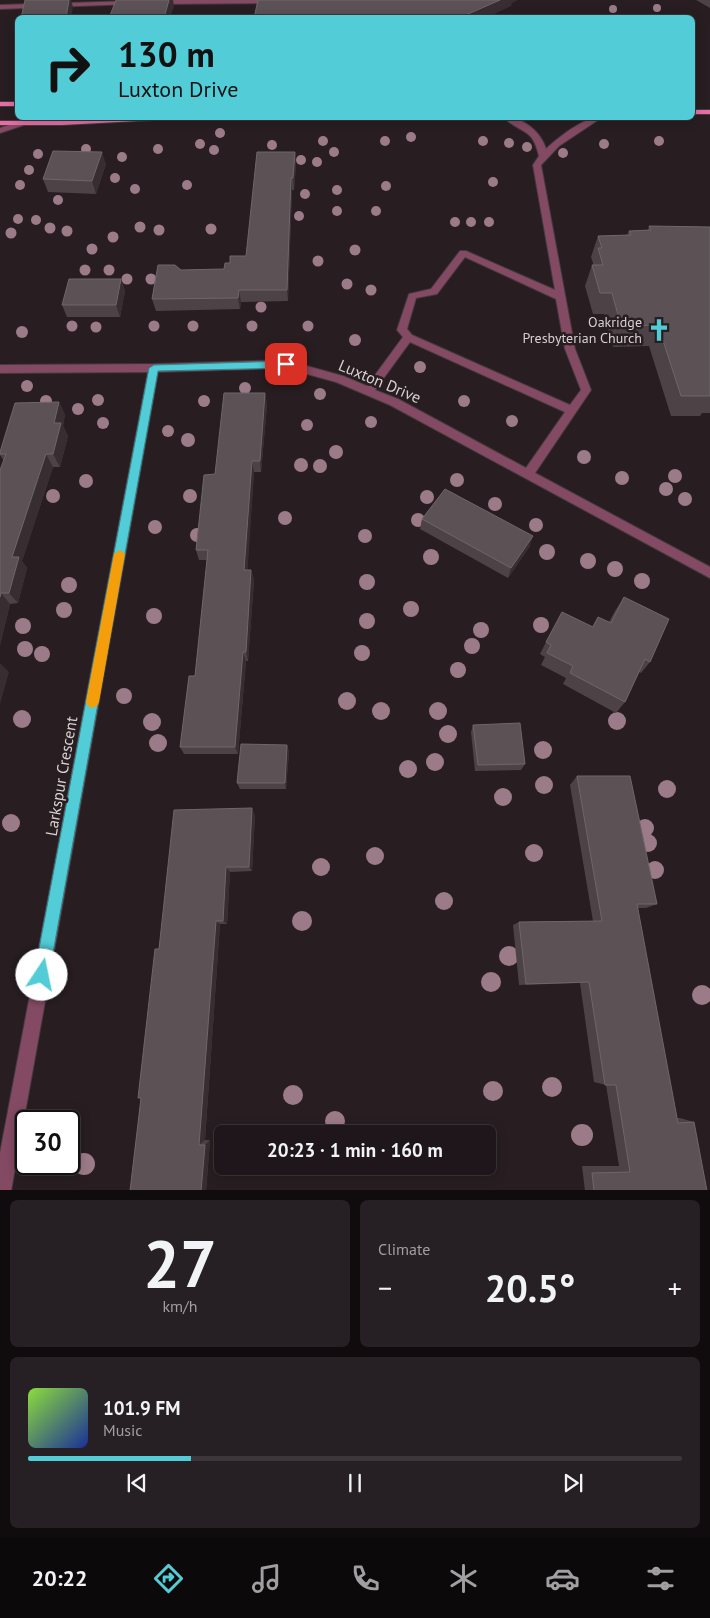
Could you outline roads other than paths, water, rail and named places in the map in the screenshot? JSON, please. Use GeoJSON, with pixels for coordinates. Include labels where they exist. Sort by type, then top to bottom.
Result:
{"type":"FeatureCollection","features":[{"type":"Feature","properties":{"kind":"main road"},"geometry":{"type":"LineString","coordinates":[[0,104],[15,104]]}},
{"type":"Feature","properties":{"kind":"main road"},"geometry":{"type":"LineString","coordinates":[[695,112],[710,112]]}},
{"type":"Feature","properties":{"kind":"main road"},"geometry":{"type":"LineString","coordinates":[[0,124],[118,120]]}},
{"type":"Feature","properties":{"kind":"street"},"geometry":{"type":"LineString","coordinates":[[0,7],[138,2]]}},
{"type":"Feature","properties":{"kind":"street"},"geometry":{"type":"LineString","coordinates":[[147,2],[287,2]]}},
{"type":"Feature","properties":{"kind":"street"},"geometry":{"type":"LineString","coordinates":[[512,120],[536,134],[542,144],[543,156]]}},
{"type":"Feature","properties":{"kind":"street"},"geometry":{"type":"LineString","coordinates":[[528,474],[586,390],[570,349],[537,165],[543,156],[570,134],[594,120]]}},
{"type":"Feature","properties":{"kind":"street"},"geometry":{"type":"LineString","coordinates":[[0,131],[21,123]]}},
{"type":"Feature","properties":{"kind":"street"},"geometry":{"type":"LineString","coordinates":[[561,297],[464,253],[434,292],[412,296],[402,330],[408,337],[572,410]]}},
{"type":"Feature","properties":{"kind":"street"},"geometry":{"type":"LineString","coordinates":[[368,392],[408,337]]}},
{"type":"Feature","properties":{"kind":"street","name":"Luxton Drive"},"geometry":{"type":"LineString","coordinates":[[0,369],[154,368],[286,364],[339,379],[394,402],[710,572]]}},
{"type":"Feature","properties":{"kind":"street","name":"Larkspur Crescent"},"geometry":{"type":"LineString","coordinates":[[2,1190],[154,368]]}},
{"type":"Feature","properties":{"kind":"place","name":"Oakridge Presbyterian Church"},"geometry":{"type":"Point","coordinates":[659,330]}}]}
